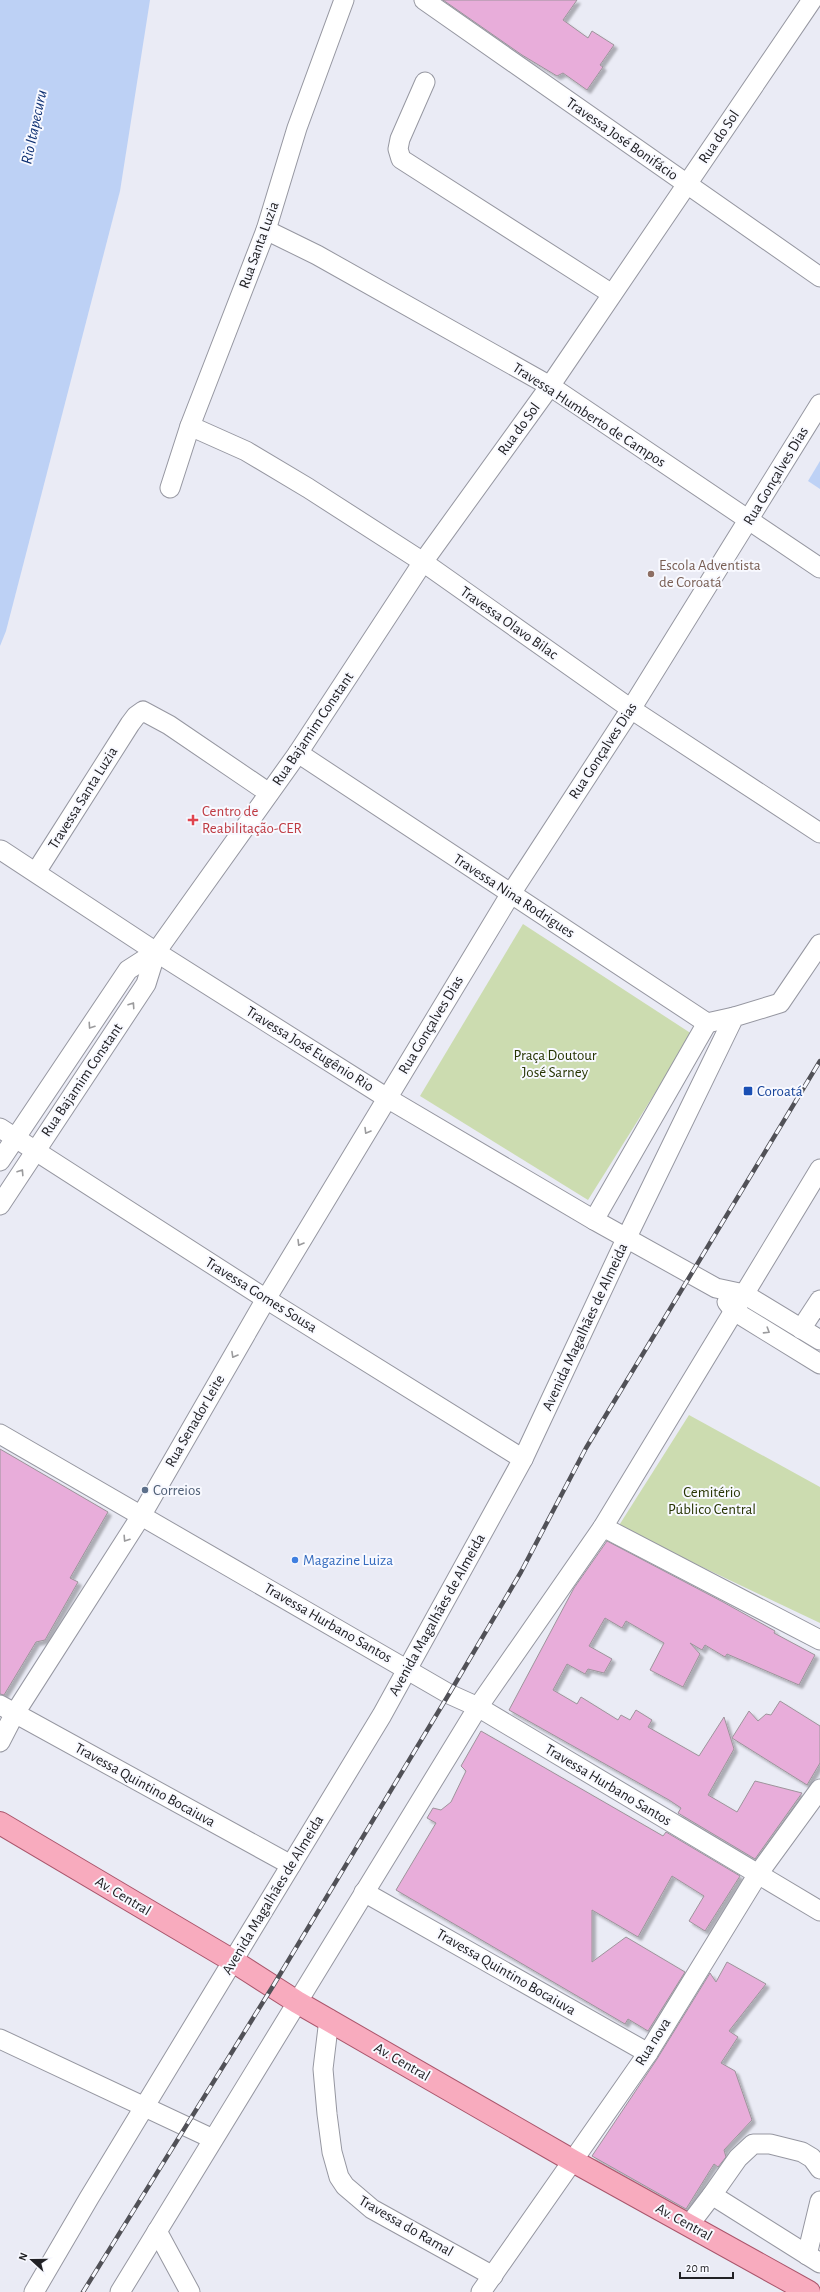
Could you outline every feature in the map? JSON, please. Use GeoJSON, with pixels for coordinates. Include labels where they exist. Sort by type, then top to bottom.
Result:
{"type":"FeatureCollection","features":[{"type":"Feature","properties":{"kind":"main road","name":"Av. Central"},"geometry":{"type":"LineString","coordinates":[[0,1823],[233,1961],[297,2002],[329,2019],[573,2161],[809,2292]]}},
{"type":"Feature","properties":{"kind":"street","name":"Rua Santa Luzia"},"geometry":{"type":"LineString","coordinates":[[170,488],[190,426],[266,230],[297,128],[344,0]]}},
{"type":"Feature","properties":{"kind":"street","name":"Travessa José Bonifácio"},"geometry":{"type":"LineString","coordinates":[[424,0],[820,277]]}},
{"type":"Feature","properties":{"kind":"street","name":"Rua do Sol"},"geometry":{"type":"LineString","coordinates":[[423,562],[550,386],[812,0]]}},
{"type":"Feature","properties":{"kind":"street"},"geometry":{"type":"LineString","coordinates":[[425,82],[400,139],[398,149],[402,159],[612,294]]}},
{"type":"Feature","properties":{"kind":"street","name":"Travessa Humberto de Campos"},"geometry":{"type":"LineString","coordinates":[[266,230],[316,255],[550,386],[820,568]]}},
{"type":"Feature","properties":{"kind":"street","name":"Rua Gonçalves Dias"},"geometry":{"type":"LineString","coordinates":[[387,1098],[510,894],[631,709],[749,521],[820,404]]}},
{"type":"Feature","properties":{"kind":"street","name":"Travessa Olavo Bilac"},"geometry":{"type":"LineString","coordinates":[[190,426],[269,463],[423,562],[631,709],[820,833]]}},
{"type":"Feature","properties":{"kind":"street","name":"Rua Bajamim Constant"},"geometry":{"type":"LineString","coordinates":[[0,1205],[146,984],[156,952],[298,753],[423,562]]}},
{"type":"Feature","properties":{"kind":"street","name":"Travessa Santa Luzia"},"geometry":{"type":"LineString","coordinates":[[36,872],[130,724],[136,716],[143,712],[152,714],[269,793]]}},
{"type":"Feature","properties":{"kind":"street","name":"Travessa Nina Rodrigues"},"geometry":{"type":"LineString","coordinates":[[298,753],[707,1023]]}},
{"type":"Feature","properties":{"kind":"street","name":"Travessa José Eugênio Rio"},"geometry":{"type":"LineString","coordinates":[[0,850],[36,872],[156,952],[387,1098],[594,1220],[627,1237],[716,1288]]}},
{"type":"Feature","properties":{"kind":"street"},"geometry":{"type":"LineString","coordinates":[[594,1220],[707,1023],[734,1017],[780,1003],[820,944]]}},
{"type":"Feature","properties":{"kind":"street","name":"Rua Bajamim Constant"},"geometry":{"type":"LineString","coordinates":[[0,1161],[8,1133],[128,970],[156,952]]}},
{"type":"Feature","properties":{"kind":"street","name":"Avenida Magalhães de Almeida"},"geometry":{"type":"LineString","coordinates":[[34,2292],[408,1669],[523,1459],[627,1237],[734,1017]]}},
{"type":"Feature","properties":{"kind":"street","name":"Rua Senador Leite"},"geometry":{"type":"LineString","coordinates":[[0,1742],[7,1709],[141,1516],[266,1299],[387,1098]]}},
{"type":"Feature","properties":{"kind":"street","name":"Travessa Gomes Sousa"},"geometry":{"type":"LineString","coordinates":[[8,1133],[266,1299],[523,1459]]}},
{"type":"Feature","properties":{"kind":"street"},"geometry":{"type":"LineString","coordinates":[[120,2292],[478,1707],[603,1527],[820,1169]]}},
{"type":"Feature","properties":{"kind":"street"},"geometry":{"type":"LineString","coordinates":[[716,1288],[744,1294],[820,1340]]}},
{"type":"Feature","properties":{"kind":"street"},"geometry":{"type":"LineString","coordinates":[[716,1288],[734,1310],[820,1364]]}},
{"type":"Feature","properties":{"kind":"street"},"geometry":{"type":"LineString","coordinates":[[801,1329],[820,1300]]}},
{"type":"Feature","properties":{"kind":"street","name":"Travessa Hurbano Santos"},"geometry":{"type":"LineString","coordinates":[[0,1434],[449,1694],[478,1707],[820,1911]]}},
{"type":"Feature","properties":{"kind":"street"},"geometry":{"type":"LineString","coordinates":[[603,1527],[820,1640]]}},
{"type":"Feature","properties":{"kind":"street","name":"Travessa Quintino Bocaiuva"},"geometry":{"type":"LineString","coordinates":[[7,1709],[290,1865]]}},
{"type":"Feature","properties":{"kind":"street","name":"Rua nova"},"geometry":{"type":"LineString","coordinates":[[481,2292],[648,2053],[758,1874],[820,1789]]}},
{"type":"Feature","properties":{"kind":"street","name":"Travessa Quintino Bocaiuva"},"geometry":{"type":"LineString","coordinates":[[364,1892],[648,2053]]}},
{"type":"Feature","properties":{"kind":"street","name":"Travessa do Ramal"},"geometry":{"type":"LineString","coordinates":[[329,2019],[323,2069],[332,2152],[339,2177],[345,2186],[372,2209],[493,2276]]}},
{"type":"Feature","properties":{"kind":"street"},"geometry":{"type":"LineString","coordinates":[[0,2039],[213,2139]]}},
{"type":"Feature","properties":{"kind":"street"},"geometry":{"type":"LineString","coordinates":[[688,2225],[712,2195],[738,2158],[753,2144],[770,2144],[802,2152],[812,2158],[820,2169]]}},
{"type":"Feature","properties":{"kind":"street"},"geometry":{"type":"LineString","coordinates":[[712,2195],[814,2259],[820,2201]]}},
{"type":"Feature","properties":{"kind":"street"},"geometry":{"type":"LineString","coordinates":[[157,2231],[190,2292]]}},
{"type":"Feature","properties":{"kind":"green space","name":"Praça Doutour José Sarney"},"geometry":{"type":"Polygon","coordinates":[[[523,924],[692,1034],[588,1200],[420,1096],[523,924]]]}},
{"type":"Feature","properties":{"kind":"green space","name":"Cemitério Público Central"},"geometry":{"type":"Polygon","coordinates":[[[689,1415],[820,1487],[820,1623],[618,1527],[689,1415]]]}},
{"type":"Feature","properties":{"kind":"water","name":"Rio Itapecuru"},"geometry":{"type":"Polygon","coordinates":[[[0,0],[150,0],[120,191],[6,631],[0,646],[0,0]]]}},
{"type":"Feature","properties":{"kind":"water"},"geometry":{"type":"Polygon","coordinates":[[[820,461],[820,489],[808,481],[820,461]]]}},
{"type":"Feature","properties":{"kind":"building"},"geometry":{"type":"Polygon","coordinates":[[[443,0],[577,0],[563,20],[588,38],[592,31],[614,45],[600,65],[603,67],[587,90],[563,73],[557,76],[522,55],[443,0]]]}},
{"type":"Feature","properties":{"kind":"building"},"geometry":{"type":"Polygon","coordinates":[[[0,1449],[108,1512],[70,1578],[78,1582],[45,1640],[36,1642],[4,1695],[0,1694],[0,1449]]]}},
{"type":"Feature","properties":{"kind":"building"},"geometry":{"type":"Polygon","coordinates":[[[607,1541],[723,1602],[775,1631],[774,1633],[815,1655],[799,1685],[727,1654],[725,1657],[705,1645],[702,1650],[690,1643],[700,1654],[683,1687],[650,1670],[664,1643],[626,1621],[622,1628],[605,1618],[589,1646],[612,1659],[604,1673],[588,1669],[585,1674],[567,1664],[553,1690],[577,1704],[581,1697],[618,1720],[621,1715],[630,1720],[636,1710],[652,1720],[648,1727],[699,1756],[724,1717],[734,1749],[708,1795],[737,1812],[755,1781],[802,1793],[755,1859],[678,1813],[681,1808],[669,1800],[509,1710],[574,1588],[607,1541]]]}},
{"type":"Feature","properties":{"kind":"building"},"geometry":{"type":"Polygon","coordinates":[[[780,1701],[820,1726],[820,1763],[807,1785],[732,1738],[749,1711],[758,1721],[766,1714],[771,1715],[780,1701]]]}},
{"type":"Feature","properties":{"kind":"building"},"geometry":{"type":"Polygon","coordinates":[[[481,1731],[663,1836],[666,1832],[740,1876],[705,1931],[689,1921],[704,1896],[672,1876],[638,1937],[592,1910],[592,1962],[626,1937],[685,1972],[648,2031],[628,2019],[625,2024],[396,1890],[436,1823],[427,1818],[433,1808],[441,1810],[451,1802],[466,1771],[461,1766],[481,1731]]]}},
{"type":"Feature","properties":{"kind":"building"},"geometry":{"type":"Polygon","coordinates":[[[727,1962],[766,1984],[729,2031],[738,2037],[721,2063],[735,2071],[752,2120],[724,2150],[726,2157],[718,2167],[714,2164],[686,2209],[592,2156],[657,2059],[710,1973],[716,1982],[727,1962]]]}},
{"type":"Feature","properties":{"kind":"railway"},"geometry":{"type":"LineString","coordinates":[[83,2292],[273,1986],[449,1694],[521,1572],[586,1448],[820,1061]]}},
{"type":"Feature","properties":{"kind":"place","name":"Escola Adventista de Coroatá"},"geometry":{"type":"Point","coordinates":[651,574]}},
{"type":"Feature","properties":{"kind":"place","name":"Centro de Reabilitação-CER"},"geometry":{"type":"Point","coordinates":[193,820]}},
{"type":"Feature","properties":{"kind":"place","name":"Coroatá"},"geometry":{"type":"Point","coordinates":[748,1091]}},
{"type":"Feature","properties":{"kind":"place","name":"Correios"},"geometry":{"type":"Point","coordinates":[145,1490]}},
{"type":"Feature","properties":{"kind":"place","name":"Magazine Luiza"},"geometry":{"type":"Point","coordinates":[295,1560]}}]}
